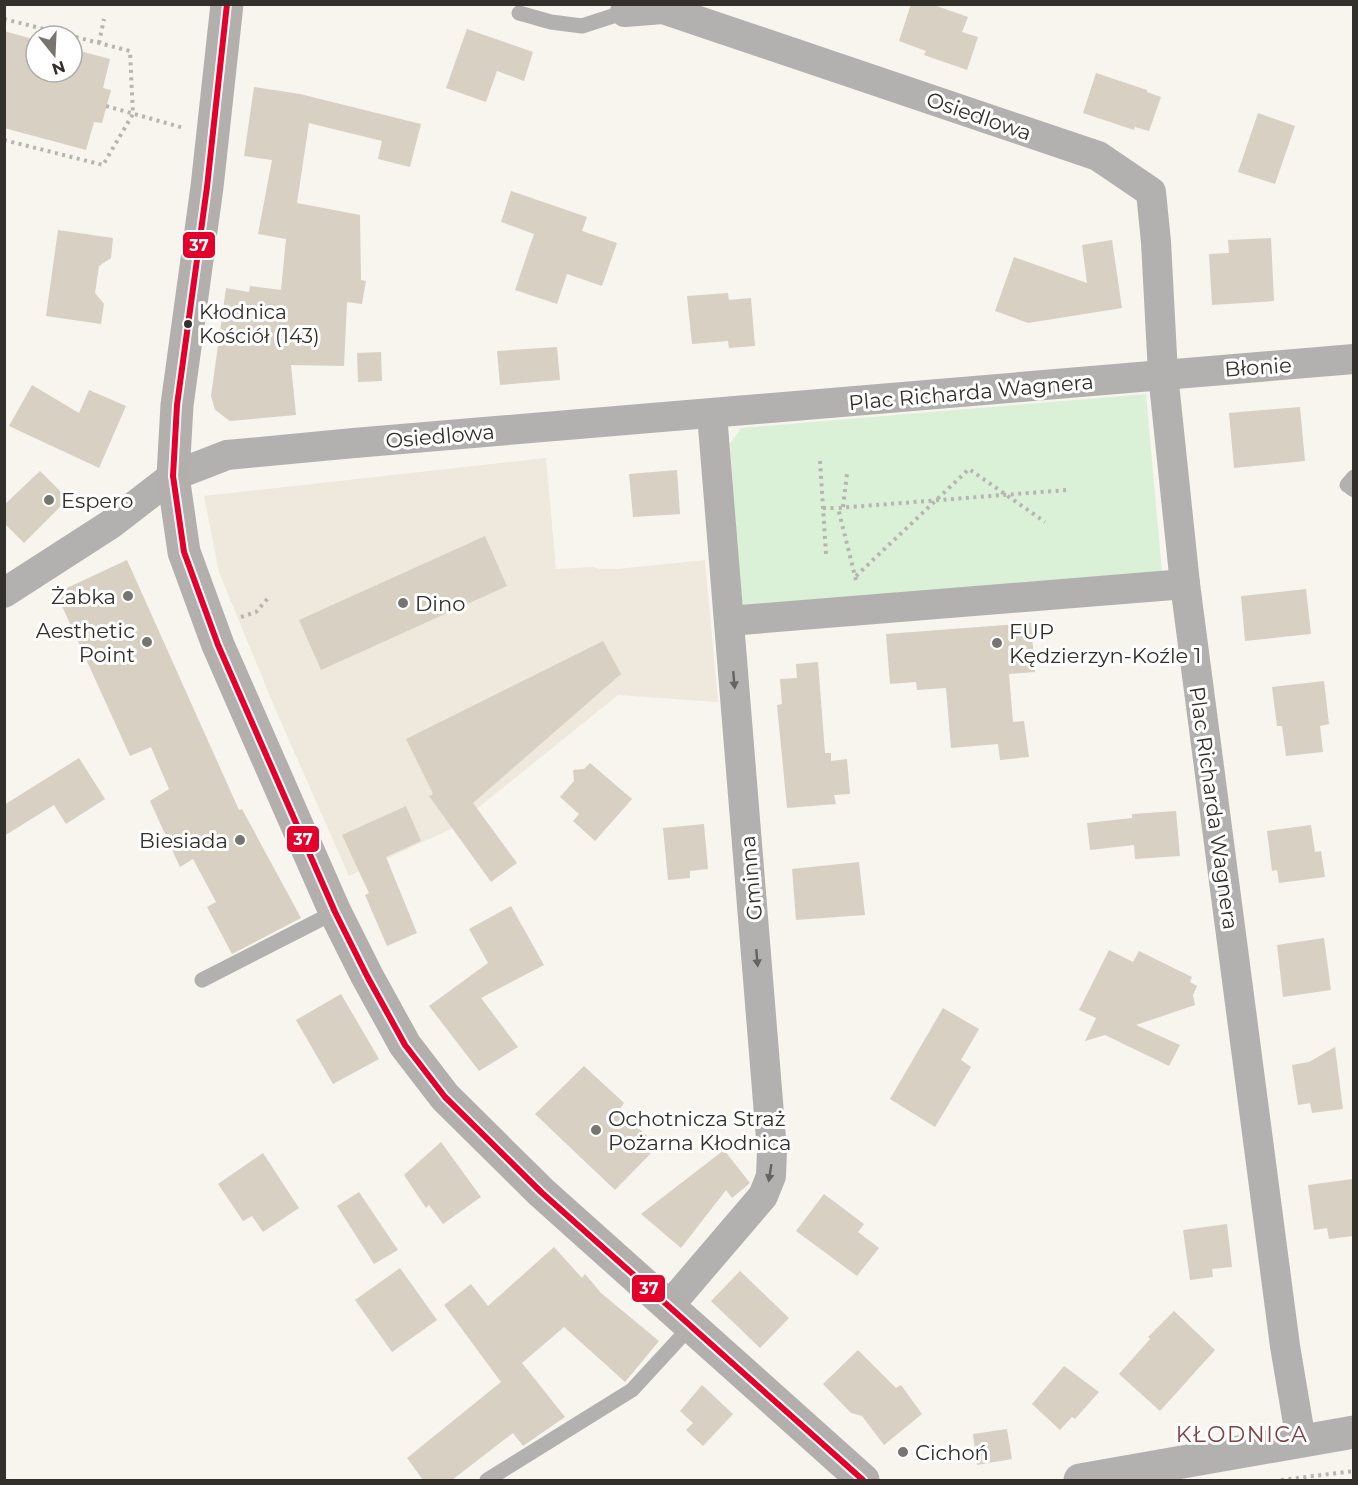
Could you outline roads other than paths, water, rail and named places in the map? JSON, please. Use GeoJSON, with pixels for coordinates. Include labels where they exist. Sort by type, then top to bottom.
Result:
{"type":"FeatureCollection","features":[{"type":"Feature","properties":{"kind":"main road"},"geometry":{"type":"LineString","coordinates":[[227,4],[207,187],[177,405],[173,476],[184,552],[218,645],[335,912],[378,998],[405,1045],[445,1097],[541,1192],[863,1480]]}},
{"type":"Feature","properties":{"kind":"street","name":"Osiedlowa"},"geometry":{"type":"LineString","coordinates":[[626,12],[663,9],[1098,156],[1151,192],[1163,374]]}},
{"type":"Feature","properties":{"kind":"street","name":"Błonie"},"geometry":{"type":"LineString","coordinates":[[1163,374],[1353,359]]}},
{"type":"Feature","properties":{"kind":"street","name":"Plac Richarda Wagnera"},"geometry":{"type":"LineString","coordinates":[[712,414],[1163,374],[1185,584],[1285,1346],[1301,1441]]}},
{"type":"Feature","properties":{"kind":"street","name":"Osiedlowa"},"geometry":{"type":"LineString","coordinates":[[4,593],[111,524],[173,476],[227,455],[712,414]]}},
{"type":"Feature","properties":{"kind":"street","name":"Gminna"},"geometry":{"type":"LineString","coordinates":[[680,1316],[763,1197],[771,1176],[772,1151],[712,414]]}},
{"type":"Feature","properties":{"kind":"street"},"geometry":{"type":"LineString","coordinates":[[729,621],[1185,584]]}},
{"type":"Feature","properties":{"kind":"street"},"geometry":{"type":"LineString","coordinates":[[1080,1480],[1353,1432]]}},
{"type":"Feature","properties":{"kind":"lane"},"geometry":{"type":"LineString","coordinates":[[519,13],[551,22],[582,26],[626,12]]}},
{"type":"Feature","properties":{"kind":"lane"},"geometry":{"type":"LineString","coordinates":[[1353,477],[1347,485],[1353,490]]}},
{"type":"Feature","properties":{"kind":"lane"},"geometry":{"type":"LineString","coordinates":[[201,980],[335,912]]}},
{"type":"Feature","properties":{"kind":"lane"},"geometry":{"type":"LineString","coordinates":[[487,1480],[632,1390],[680,1316]]}},
{"type":"Feature","properties":{"kind":"place","name":"Kłodnica Kościół (143)"},"geometry":{"type":"Point","coordinates":[188,324]}},
{"type":"Feature","properties":{"kind":"place","name":"Espero"},"geometry":{"type":"Point","coordinates":[49,500]}},
{"type":"Feature","properties":{"kind":"place","name":"Żabka"},"geometry":{"type":"Point","coordinates":[128,596]}},
{"type":"Feature","properties":{"kind":"place","name":"Dino"},"geometry":{"type":"Point","coordinates":[403,603]}},
{"type":"Feature","properties":{"kind":"place","name":"Aesthetic Point"},"geometry":{"type":"Point","coordinates":[147,642]}},
{"type":"Feature","properties":{"kind":"place","name":"FUP Kędzierzyn-Koźle 1"},"geometry":{"type":"Point","coordinates":[997,643]}},
{"type":"Feature","properties":{"kind":"place","name":"Biesiada"},"geometry":{"type":"Point","coordinates":[240,840]}},
{"type":"Feature","properties":{"kind":"place","name":"Ochotnicza Straż Pożarna Kłodnica"},"geometry":{"type":"Point","coordinates":[596,1130]}},
{"type":"Feature","properties":{"kind":"place","name":"Cichoń"},"geometry":{"type":"Point","coordinates":[903,1452]}},
{"type":"Feature","properties":{"kind":"district","name":"KŁODNICA"},"geometry":{"type":"Point","coordinates":[1242,1434]}}]}
